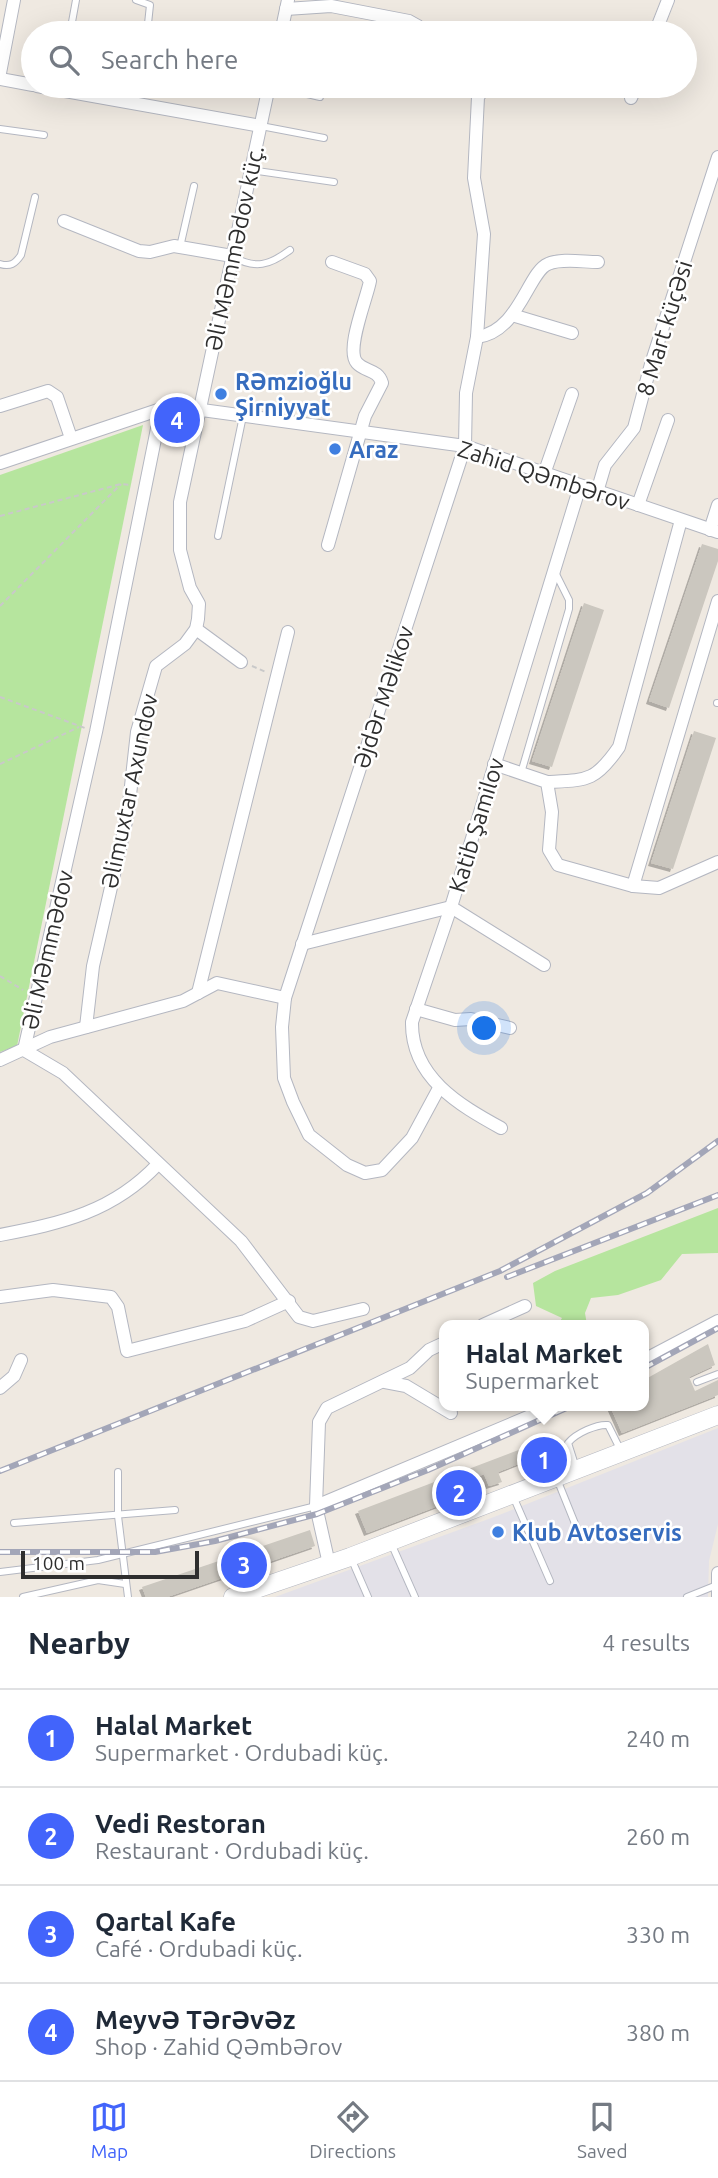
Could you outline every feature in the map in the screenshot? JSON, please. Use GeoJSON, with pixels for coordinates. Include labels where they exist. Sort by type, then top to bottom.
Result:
{"type":"FeatureCollection","features":[{"type":"Feature","properties":{"kind":"main road"},"geometry":{"type":"LineString","coordinates":[[233,1597],[390,1542],[718,1415]]}},
{"type":"Feature","properties":{"kind":"street"},"geometry":{"type":"LineString","coordinates":[[0,73],[14,0]]}},
{"type":"Feature","properties":{"kind":"street"},"geometry":{"type":"LineString","coordinates":[[660,21],[668,0]]}},
{"type":"Feature","properties":{"kind":"street"},"geometry":{"type":"LineString","coordinates":[[287,4],[331,5],[409,21]]}},
{"type":"Feature","properties":{"kind":"street"},"geometry":{"type":"LineString","coordinates":[[0,79],[21,83]]}},
{"type":"Feature","properties":{"kind":"street"},"geometry":{"type":"LineString","coordinates":[[114,98],[261,126]]}},
{"type":"Feature","properties":{"kind":"street","name":"Əli Məmmədov küç."},"geometry":{"type":"LineString","coordinates":[[198,410],[268,98]]}},
{"type":"Feature","properties":{"kind":"street","name":"Əjdər Məlikov"},"geometry":{"type":"LineString","coordinates":[[439,1088],[412,1138],[382,1170],[365,1173],[347,1165],[309,1135],[284,1078],[282,1027],[285,998],[302,944],[465,446],[466,393],[477,337],[484,234],[474,178],[478,98]]}},
{"type":"Feature","properties":{"kind":"street","name":"8 Mart küçəsi"},"geometry":{"type":"LineString","coordinates":[[597,492],[605,465],[634,428],[651,364],[718,157]]}},
{"type":"Feature","properties":{"kind":"street"},"geometry":{"type":"LineString","coordinates":[[64,221],[139,251],[180,247],[232,256]]}},
{"type":"Feature","properties":{"kind":"street"},"geometry":{"type":"LineString","coordinates":[[328,545],[365,416],[382,383],[378,374],[358,364],[354,355],[356,334],[370,281],[365,274],[332,262]]}},
{"type":"Feature","properties":{"kind":"street"},"geometry":{"type":"LineString","coordinates":[[477,337],[487,335],[512,315],[543,266],[551,262],[598,262]]}},
{"type":"Feature","properties":{"kind":"street"},"geometry":{"type":"LineString","coordinates":[[512,315],[572,333]]}},
{"type":"Feature","properties":{"kind":"street"},"geometry":{"type":"LineString","coordinates":[[0,407],[48,391],[57,397],[71,438]]}},
{"type":"Feature","properties":{"kind":"street"},"geometry":{"type":"LineString","coordinates":[[544,474],[572,394]]}},
{"type":"Feature","properties":{"kind":"street","name":"Zahid Qəmbərov"},"geometry":{"type":"LineString","coordinates":[[0,463],[162,409],[180,407],[465,446],[714,531]]}},
{"type":"Feature","properties":{"kind":"street","name":"Əli Məmmədov"},"geometry":{"type":"LineString","coordinates":[[162,409],[110,663],[24,1049],[62,1073],[241,1241],[299,1317],[306,1321],[363,1310]]}},
{"type":"Feature","properties":{"kind":"street"},"geometry":{"type":"LineString","coordinates":[[198,410],[180,502],[178,530],[184,570],[199,604],[196,629],[241,662]]}},
{"type":"Feature","properties":{"kind":"street"},"geometry":{"type":"LineString","coordinates":[[638,505],[668,420]]}},
{"type":"Feature","properties":{"kind":"street","name":"Katib Şamilov"},"geometry":{"type":"LineString","coordinates":[[501,1128],[460,1105],[439,1088],[411,1039],[416,1009],[580,486]]}},
{"type":"Feature","properties":{"kind":"street"},"geometry":{"type":"LineString","coordinates":[[714,531],[718,506]]}},
{"type":"Feature","properties":{"kind":"street"},"geometry":{"type":"LineString","coordinates":[[494,764],[547,782],[587,780],[607,766],[620,747],[681,520]]}},
{"type":"Feature","properties":{"kind":"street"},"geometry":{"type":"LineString","coordinates":[[633,886],[718,601]]}},
{"type":"Feature","properties":{"kind":"street","name":"Əlimuxtar Axundov"},"geometry":{"type":"LineString","coordinates":[[86,1027],[95,954],[128,813],[137,732],[156,666],[186,644],[196,629]]}},
{"type":"Feature","properties":{"kind":"street"},"geometry":{"type":"LineString","coordinates":[[198,993],[288,632]]}},
{"type":"Feature","properties":{"kind":"street"},"geometry":{"type":"LineString","coordinates":[[547,782],[552,812],[550,850],[558,865],[633,886],[659,888],[718,862]]}},
{"type":"Feature","properties":{"kind":"street"},"geometry":{"type":"LineString","coordinates":[[302,944],[450,907],[544,965]]}},
{"type":"Feature","properties":{"kind":"street"},"geometry":{"type":"LineString","coordinates":[[0,1060],[50,1037],[183,1001],[217,983],[285,998]]}},
{"type":"Feature","properties":{"kind":"street"},"geometry":{"type":"LineString","coordinates":[[416,1009],[455,1020],[471,1019],[510,1028]]}},
{"type":"Feature","properties":{"kind":"street"},"geometry":{"type":"LineString","coordinates":[[0,1235],[62,1223],[89,1213],[117,1199],[158,1164]]}},
{"type":"Feature","properties":{"kind":"street"},"geometry":{"type":"LineString","coordinates":[[0,1297],[53,1290],[111,1297],[118,1307],[128,1351],[245,1321],[289,1301]]}},
{"type":"Feature","properties":{"kind":"street"},"geometry":{"type":"LineString","coordinates":[[494,1320],[525,1306]]}},
{"type":"Feature","properties":{"kind":"street"},"geometry":{"type":"LineString","coordinates":[[649,1358],[716,1327]]}},
{"type":"Feature","properties":{"kind":"street"},"geometry":{"type":"LineString","coordinates":[[329,1564],[316,1506],[319,1422],[327,1408],[385,1382],[410,1368],[429,1350],[439,1345]]}},
{"type":"Feature","properties":{"kind":"street"},"geometry":{"type":"LineString","coordinates":[[0,1388],[14,1376],[21,1360]]}},
{"type":"Feature","properties":{"kind":"street"},"geometry":{"type":"LineString","coordinates":[[385,1382],[406,1386],[439,1406]]}},
{"type":"Feature","properties":{"kind":"street"},"geometry":{"type":"LineString","coordinates":[[316,1506],[424,1463],[543,1411]]}},
{"type":"Feature","properties":{"kind":"lane"},"geometry":{"type":"LineString","coordinates":[[72,21],[76,0]]}},
{"type":"Feature","properties":{"kind":"lane"},"geometry":{"type":"LineString","coordinates":[[136,0],[150,5],[148,21]]}},
{"type":"Feature","properties":{"kind":"lane"},"geometry":{"type":"LineString","coordinates":[[261,126],[324,138]]}},
{"type":"Feature","properties":{"kind":"lane"},"geometry":{"type":"LineString","coordinates":[[0,129],[44,135]]}},
{"type":"Feature","properties":{"kind":"lane"},"geometry":{"type":"LineString","coordinates":[[251,170],[334,182]]}},
{"type":"Feature","properties":{"kind":"lane"},"geometry":{"type":"LineString","coordinates":[[180,247],[194,186]]}},
{"type":"Feature","properties":{"kind":"lane"},"geometry":{"type":"LineString","coordinates":[[0,264],[7,266],[16,262],[21,255],[35,197]]}},
{"type":"Feature","properties":{"kind":"lane"},"geometry":{"type":"LineString","coordinates":[[232,256],[243,263],[265,265],[290,250]]}},
{"type":"Feature","properties":{"kind":"lane"},"geometry":{"type":"LineString","coordinates":[[218,536],[243,416]]}},
{"type":"Feature","properties":{"kind":"lane"},"geometry":{"type":"LineString","coordinates":[[521,773],[569,608],[569,600],[554,571]]}},
{"type":"Feature","properties":{"kind":"lane"},"geometry":{"type":"LineString","coordinates":[[697,1382],[718,1374]]}},
{"type":"Feature","properties":{"kind":"lane"},"geometry":{"type":"LineString","coordinates":[[576,1470],[568,1443],[571,1438],[599,1426],[608,1426],[622,1453]]}},
{"type":"Feature","properties":{"kind":"lane"},"geometry":{"type":"LineString","coordinates":[[118,1472],[118,1516],[128,1597]]}},
{"type":"Feature","properties":{"kind":"lane"},"geometry":{"type":"LineString","coordinates":[[557,1478],[580,1536]]}},
{"type":"Feature","properties":{"kind":"lane"},"geometry":{"type":"LineString","coordinates":[[513,1494],[550,1581]]}},
{"type":"Feature","properties":{"kind":"lane"},"geometry":{"type":"LineString","coordinates":[[0,1572],[79,1563],[316,1506]]}},
{"type":"Feature","properties":{"kind":"lane"},"geometry":{"type":"LineString","coordinates":[[14,1523],[175,1510]]}},
{"type":"Feature","properties":{"kind":"lane"},"geometry":{"type":"LineString","coordinates":[[390,1542],[415,1597]]}},
{"type":"Feature","properties":{"kind":"lane"},"geometry":{"type":"LineString","coordinates":[[350,1556],[368,1597]]}},
{"type":"Feature","properties":{"kind":"lane"},"geometry":{"type":"LineString","coordinates":[[23,1597],[98,1580],[125,1584]]}},
{"type":"Feature","properties":{"kind":"lane"},"geometry":{"type":"LineString","coordinates":[[687,1597],[717,1585]]}},
{"type":"Feature","properties":{"kind":"path"},"geometry":{"type":"LineString","coordinates":[[0,516],[121,484],[0,606]]}},
{"type":"Feature","properties":{"kind":"path"},"geometry":{"type":"LineString","coordinates":[[241,662],[277,676]]}},
{"type":"Feature","properties":{"kind":"path"},"geometry":{"type":"LineString","coordinates":[[0,697],[80,726],[0,764]]}},
{"type":"Feature","properties":{"kind":"path"},"geometry":{"type":"LineString","coordinates":[[0,976],[36,998]]}},
{"type":"Feature","properties":{"kind":"shaded area"},"geometry":{"type":"Polygon","coordinates":[[[718,1428],[718,1524],[709,1561],[708,1597],[275,1597],[494,1517],[718,1428]]]}},
{"type":"Feature","properties":{"kind":"green space"},"geometry":{"type":"Polygon","coordinates":[[[143,425],[17,1046],[0,1052],[0,475],[143,425]]]}},
{"type":"Feature","properties":{"kind":"green space"},"geometry":{"type":"Polygon","coordinates":[[[718,1208],[718,1253],[682,1254],[661,1280],[618,1295],[591,1298],[585,1313],[586,1320],[561,1320],[562,1318],[536,1306],[533,1283],[555,1271],[718,1208]]]}},
{"type":"Feature","properties":{"kind":"building"},"geometry":{"type":"Polygon","coordinates":[[[702,544],[718,549],[718,561],[669,708],[649,701],[702,544]]]}},
{"type":"Feature","properties":{"kind":"building"},"geometry":{"type":"Polygon","coordinates":[[[584,603],[604,610],[552,767],[532,761],[584,603]]]}},
{"type":"Feature","properties":{"kind":"building"},"geometry":{"type":"Polygon","coordinates":[[[694,731],[716,738],[673,869],[651,863],[694,731]]]}},
{"type":"Feature","properties":{"kind":"building"},"geometry":{"type":"Polygon","coordinates":[[[708,1344],[715,1365],[689,1377],[695,1391],[718,1380],[718,1395],[622,1433],[612,1411],[649,1411],[649,1377],[708,1344]]]}},
{"type":"Feature","properties":{"kind":"building"},"geometry":{"type":"Polygon","coordinates":[[[553,1437],[561,1459],[530,1471],[526,1461],[498,1472],[502,1482],[489,1486],[484,1474],[460,1484],[464,1496],[367,1533],[358,1511],[553,1437]]]}},
{"type":"Feature","properties":{"kind":"building"},"geometry":{"type":"Polygon","coordinates":[[[310,1530],[315,1546],[167,1597],[146,1597],[142,1587],[310,1530]]]}},
{"type":"Feature","properties":{"kind":"railway"},"geometry":{"type":"LineString","coordinates":[[0,1471],[500,1271],[647,1193],[718,1141]]}},
{"type":"Feature","properties":{"kind":"railway"},"geometry":{"type":"LineString","coordinates":[[507,1277],[718,1195]]}},
{"type":"Feature","properties":{"kind":"railway"},"geometry":{"type":"LineString","coordinates":[[649,1365],[718,1328]]}},
{"type":"Feature","properties":{"kind":"railway"},"geometry":{"type":"LineString","coordinates":[[0,1552],[155,1552],[215,1541],[317,1514],[428,1470],[560,1411]]}},
{"type":"Feature","properties":{"kind":"place","name":"Rəmzioğlu Şirniyyat"},"geometry":{"type":"Point","coordinates":[221,394]}},
{"type":"Feature","properties":{"kind":"place","name":"Meyvə Tərəvəz"},"geometry":{"type":"Point","coordinates":[177,420]}},
{"type":"Feature","properties":{"kind":"place","name":"Araz"},"geometry":{"type":"Point","coordinates":[335,449]}},
{"type":"Feature","properties":{"kind":"place","name":"Halal Market"},"geometry":{"type":"Point","coordinates":[544,1460]}},
{"type":"Feature","properties":{"kind":"place","name":"Vedi Restoran"},"geometry":{"type":"Point","coordinates":[459,1493]}},
{"type":"Feature","properties":{"kind":"place","name":"Klub Avtoservis"},"geometry":{"type":"Point","coordinates":[498,1532]}},
{"type":"Feature","properties":{"kind":"place","name":"Qartal Kafe"},"geometry":{"type":"Point","coordinates":[244,1565]}}]}
